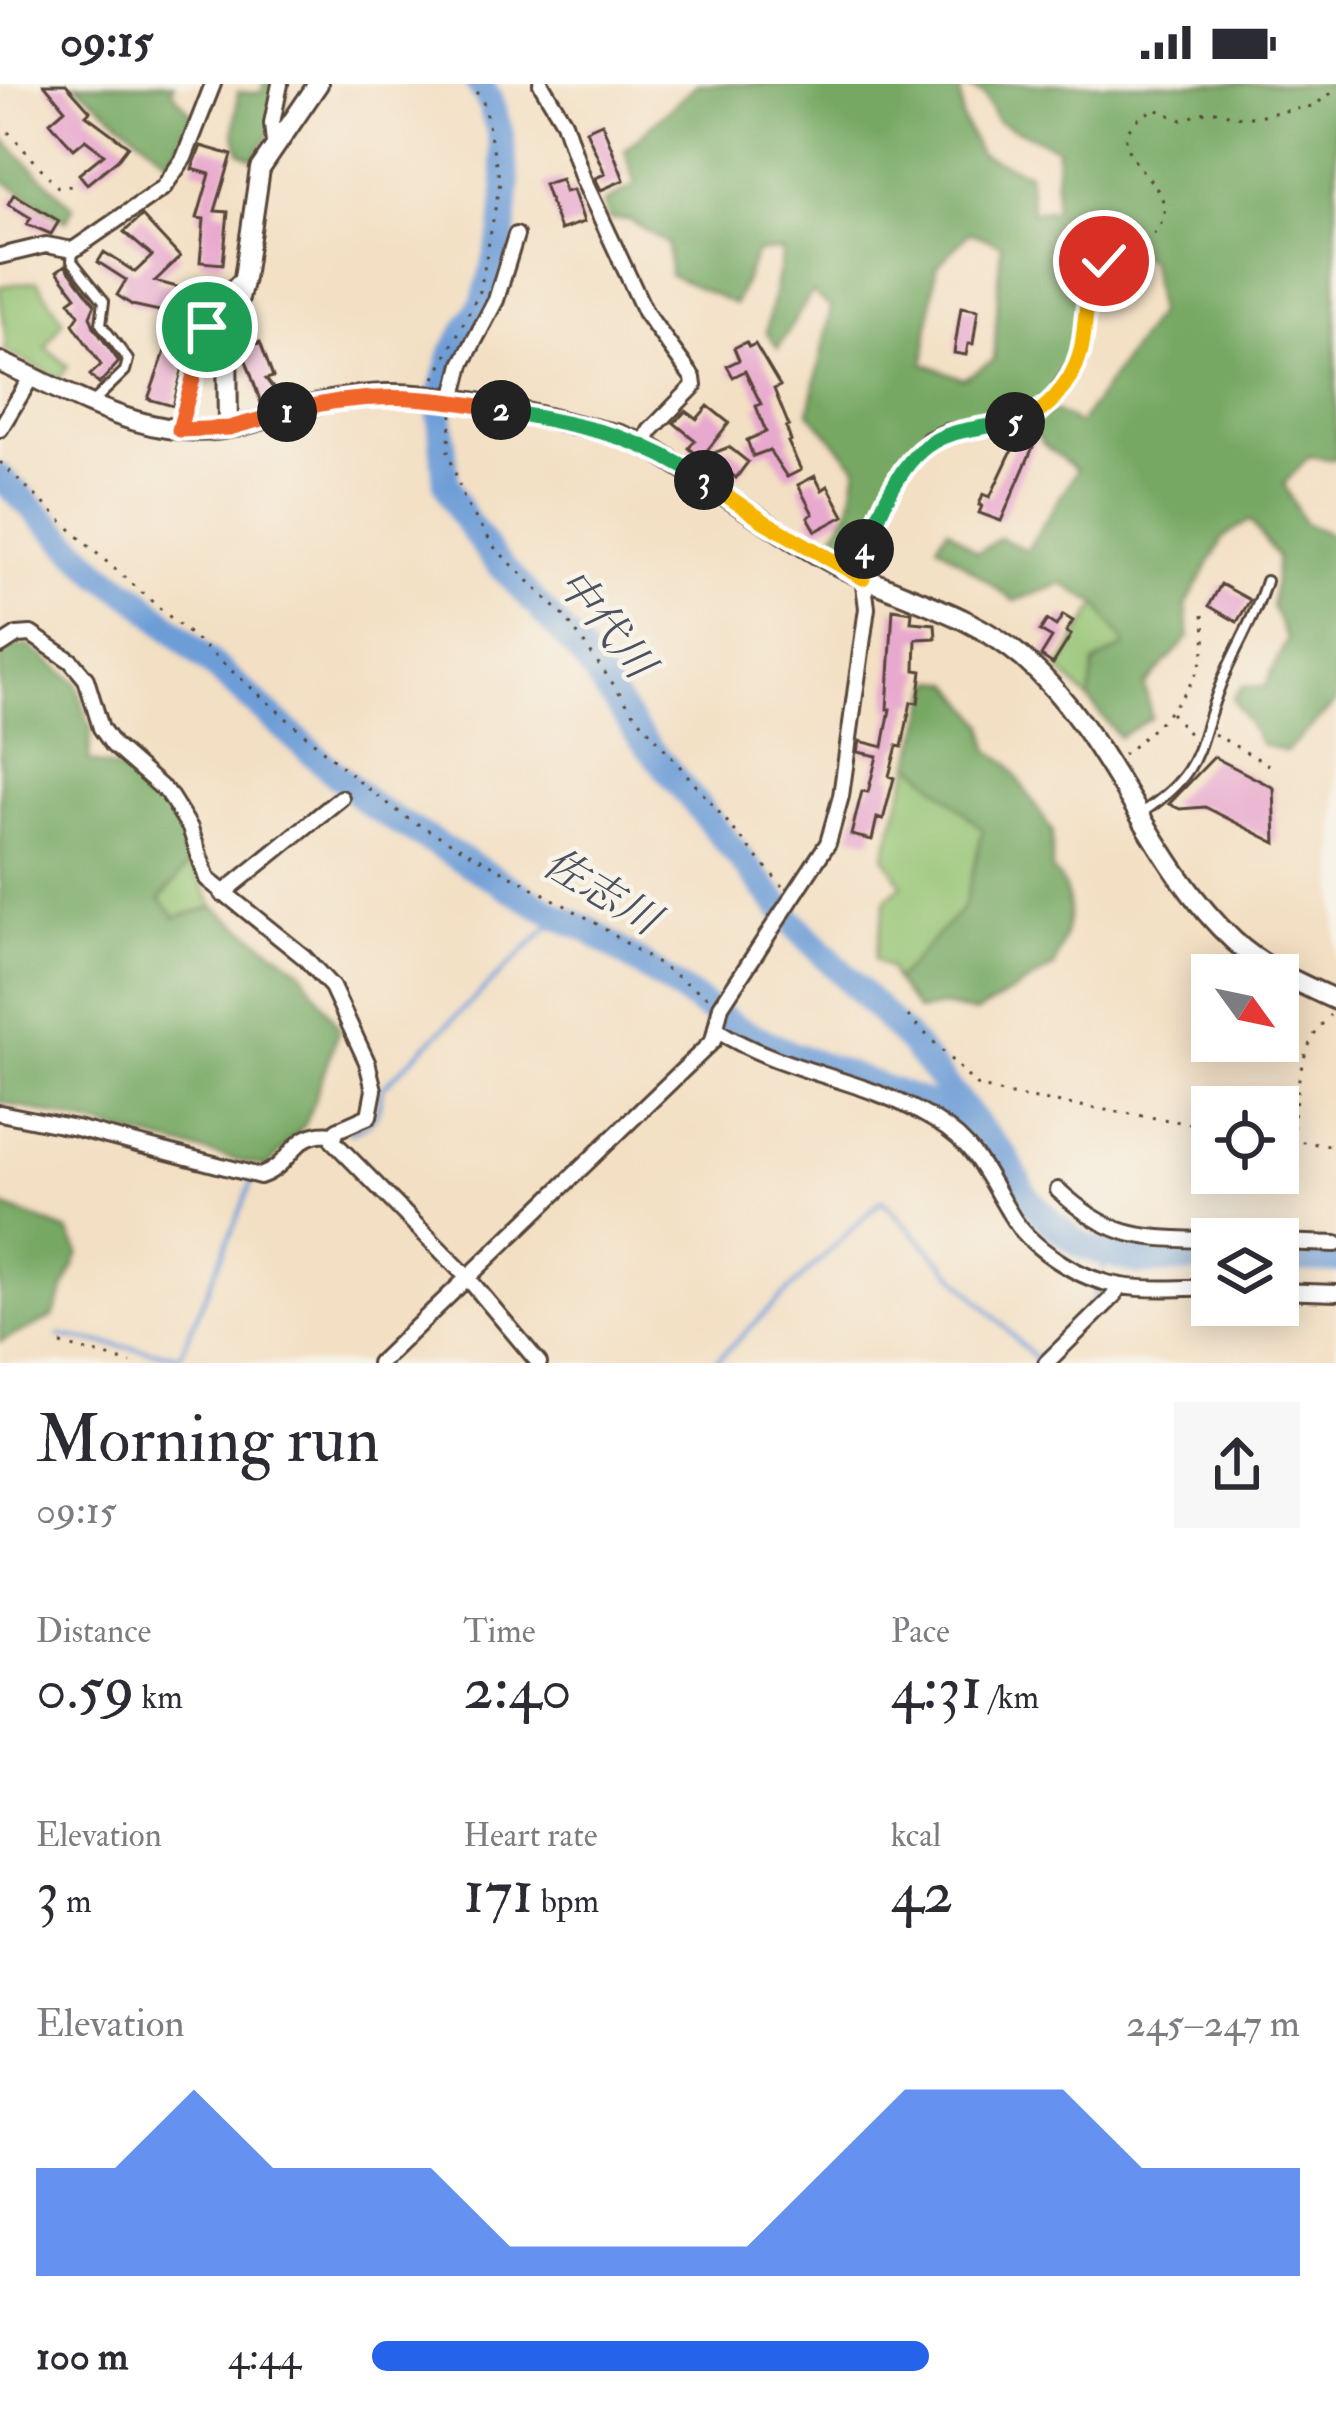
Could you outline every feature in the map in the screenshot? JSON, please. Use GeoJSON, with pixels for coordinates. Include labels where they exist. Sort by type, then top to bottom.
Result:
{"type":"FeatureCollection","features":[{"type":"Feature","properties":{"kind":"street"},"geometry":{"type":"LineString","coordinates":[[0,256],[46,245],[73,250],[163,188],[184,158],[213,84]]}},
{"type":"Feature","properties":{"kind":"street"},"geometry":{"type":"LineString","coordinates":[[274,143],[272,123],[280,84]]}},
{"type":"Feature","properties":{"kind":"street"},"geometry":{"type":"LineString","coordinates":[[229,428],[227,345],[244,278],[260,169],[318,84]]}},
{"type":"Feature","properties":{"kind":"street"},"geometry":{"type":"LineString","coordinates":[[541,84],[564,122],[583,179],[645,312],[693,378],[694,386],[650,431],[644,444]]}},
{"type":"Feature","properties":{"kind":"street"},"geometry":{"type":"LineString","coordinates":[[453,400],[461,364],[496,300],[516,235]]}},
{"type":"Feature","properties":{"kind":"street"},"geometry":{"type":"LineString","coordinates":[[179,430],[207,327],[231,287],[244,278]]}},
{"type":"Feature","properties":{"kind":"street"},"geometry":{"type":"LineString","coordinates":[[379,1363],[713,1040],[721,1006],[828,843],[841,796],[867,608],[860,554],[876,529],[884,503],[906,465],[929,440],[947,432],[1026,420],[1047,408],[1080,358]]}},
{"type":"Feature","properties":{"kind":"street"},"geometry":{"type":"LineString","coordinates":[[0,362],[91,404],[152,426],[179,430],[229,428],[335,399],[386,394],[453,400],[644,444],[813,551],[863,578],[974,624],[1022,657],[1063,698],[1112,764],[1202,908],[1237,945],[1336,1005]]}},
{"type":"Feature","properties":{"kind":"street"},"geometry":{"type":"LineString","coordinates":[[0,429],[32,376]]}},
{"type":"Feature","properties":{"kind":"street"},"geometry":{"type":"LineString","coordinates":[[0,646],[17,635],[31,634],[71,661],[86,679],[101,728],[113,745],[168,793],[190,828],[207,879],[304,957],[332,987],[367,1062],[374,1106],[369,1116],[334,1134],[314,1132],[300,1140],[278,1169],[260,1176],[0,1113]]}},
{"type":"Feature","properties":{"kind":"street"},"geometry":{"type":"LineString","coordinates":[[222,894],[340,798]]}},
{"type":"Feature","properties":{"kind":"street"},"geometry":{"type":"LineString","coordinates":[[717,1030],[919,1111],[964,1140],[979,1157],[1012,1218],[1039,1246],[1072,1269],[1119,1286],[1191,1288]]}},
{"type":"Feature","properties":{"kind":"street"},"geometry":{"type":"LineString","coordinates":[[334,1134],[337,1146],[467,1277],[539,1363]]}},
{"type":"Feature","properties":{"kind":"street"},"geometry":{"type":"LineString","coordinates":[[1058,1190],[1088,1217],[1113,1230],[1149,1238],[1191,1239]]}},
{"type":"Feature","properties":{"kind":"street"},"geometry":{"type":"LineString","coordinates":[[1299,1243],[1336,1244]]}},
{"type":"Feature","properties":{"kind":"street"},"geometry":{"type":"LineString","coordinates":[[1055,1360],[1119,1286]]}},
{"type":"Feature","properties":{"kind":"street"},"geometry":{"type":"LineString","coordinates":[[1299,1292],[1336,1293]]}},
{"type":"Feature","properties":{"kind":"lane"},"geometry":{"type":"LineString","coordinates":[[73,250],[72,261],[104,301],[101,324],[128,360],[125,371],[91,404]]}},
{"type":"Feature","properties":{"kind":"lane"},"geometry":{"type":"LineString","coordinates":[[1142,813],[1176,790],[1201,749],[1220,685],[1256,615],[1266,580]]}},
{"type":"Feature","properties":{"kind":"path"},"geometry":{"type":"LineString","coordinates":[[428,397],[447,348],[480,291],[500,182],[483,101],[470,84]]}},
{"type":"Feature","properties":{"kind":"path"},"geometry":{"type":"LineString","coordinates":[[1080,358],[1089,280],[1104,261],[1143,244],[1164,218],[1164,199],[1128,154],[1126,140],[1138,117],[1155,109],[1182,120],[1211,110],[1246,118],[1313,106],[1336,91]]}},
{"type":"Feature","properties":{"kind":"path"},"geometry":{"type":"LineString","coordinates":[[0,123],[58,187],[73,186]]}},
{"type":"Feature","properties":{"kind":"path"},"geometry":{"type":"LineString","coordinates":[[453,400],[448,452],[465,502],[495,548],[566,617],[634,713],[791,897]]}},
{"type":"Feature","properties":{"kind":"path"},"geometry":{"type":"LineString","coordinates":[[0,462],[93,550],[390,805],[590,920],[721,1006]]}},
{"type":"Feature","properties":{"kind":"path"},"geometry":{"type":"LineString","coordinates":[[1112,764],[1170,711],[1197,670],[1205,645],[1203,615]]}},
{"type":"Feature","properties":{"kind":"path"},"geometry":{"type":"LineString","coordinates":[[1170,711],[1201,749]]}},
{"type":"Feature","properties":{"kind":"path"},"geometry":{"type":"LineString","coordinates":[[1207,731],[1274,768]]}},
{"type":"Feature","properties":{"kind":"path"},"geometry":{"type":"LineString","coordinates":[[1299,1086],[1302,1060],[1315,1030],[1336,1005]]}},
{"type":"Feature","properties":{"kind":"path"},"geometry":{"type":"LineString","coordinates":[[908,1016],[976,1085],[1005,1094],[1191,1124]]}},
{"type":"Feature","properties":{"kind":"path"},"geometry":{"type":"LineString","coordinates":[[1299,1141],[1336,1147]]}},
{"type":"Feature","properties":{"kind":"path"},"geometry":{"type":"LineString","coordinates":[[61,1344],[131,1363]]}},
{"type":"Feature","properties":{"kind":"green space"},"geometry":{"type":"Polygon","coordinates":[[[75,84],[174,84],[172,91],[193,115],[170,162],[75,84]]]}},
{"type":"Feature","properties":{"kind":"green space"},"geometry":{"type":"Polygon","coordinates":[[[263,84],[287,84],[284,112],[253,159],[240,152],[234,132],[238,92],[262,93],[263,84]]]}},
{"type":"Feature","properties":{"kind":"green space"},"geometry":{"type":"Polygon","coordinates":[[[697,84],[1336,84],[1336,460],[1309,456],[1284,484],[1304,523],[1336,537],[1336,702],[1286,752],[1261,744],[1233,699],[1242,686],[1265,687],[1287,640],[1272,607],[1277,557],[1250,520],[1224,537],[1186,605],[1189,637],[1145,685],[1151,718],[1119,737],[1089,700],[1094,664],[1126,645],[1097,604],[1062,584],[1014,601],[937,544],[948,528],[977,553],[1000,538],[1027,550],[1077,470],[1043,444],[1025,415],[954,424],[919,439],[896,467],[851,552],[829,545],[850,508],[857,467],[809,412],[831,308],[812,292],[778,348],[766,332],[783,251],[757,252],[735,304],[670,275],[668,244],[629,220],[609,219],[604,203],[635,185],[625,150],[697,84]],[[960,85],[962,118],[980,154],[1028,173],[1032,212],[1055,209],[1057,148],[997,121],[983,94],[960,85]],[[969,232],[936,268],[924,363],[963,379],[994,360],[1001,244],[969,232]],[[1121,245],[1084,273],[1075,356],[1043,405],[1079,424],[1157,313],[1150,261],[1121,245]]]}},
{"type":"Feature","properties":{"kind":"green space"},"geometry":{"type":"Polygon","coordinates":[[[0,136],[73,207],[66,221],[0,178],[0,136]]]}},
{"type":"Feature","properties":{"kind":"green space"},"geometry":{"type":"Polygon","coordinates":[[[37,281],[63,320],[46,347],[68,366],[60,378],[5,351],[0,286],[37,281]]]}},
{"type":"Feature","properties":{"kind":"green space"},"geometry":{"type":"Polygon","coordinates":[[[1097,604],[1126,646],[1094,664],[1089,700],[1059,669],[1097,604]]]}},
{"type":"Feature","properties":{"kind":"green space"},"geometry":{"type":"Polygon","coordinates":[[[29,646],[76,682],[91,730],[89,761],[130,773],[172,807],[191,862],[160,899],[175,917],[214,907],[301,970],[339,1029],[306,1123],[267,1167],[0,1102],[0,649],[29,646]]]}},
{"type":"Feature","properties":{"kind":"green space"},"geometry":{"type":"Polygon","coordinates":[[[934,680],[952,683],[985,725],[989,750],[1007,762],[1052,831],[1052,870],[1069,904],[1054,967],[976,1013],[943,1006],[918,1011],[895,981],[964,907],[983,830],[911,763],[934,680]]]}},
{"type":"Feature","properties":{"kind":"green space"},"geometry":{"type":"Polygon","coordinates":[[[911,763],[983,829],[964,907],[895,981],[890,969],[875,959],[886,899],[902,885],[884,856],[911,763]]]}},
{"type":"Feature","properties":{"kind":"green space"},"geometry":{"type":"Polygon","coordinates":[[[191,862],[214,907],[175,918],[160,899],[191,862]]]}},
{"type":"Feature","properties":{"kind":"green space"},"geometry":{"type":"Polygon","coordinates":[[[0,1205],[68,1231],[79,1253],[53,1317],[0,1342],[0,1205]]]}},
{"type":"Feature","properties":{"kind":"building"},"geometry":{"type":"Polygon","coordinates":[[[44,84],[66,84],[90,111],[86,115],[128,146],[87,184],[79,174],[104,154],[85,140],[74,149],[50,122],[65,109],[44,84]]]}},
{"type":"Feature","properties":{"kind":"building"},"geometry":{"type":"Polygon","coordinates":[[[602,123],[624,180],[601,190],[595,178],[605,174],[586,130],[602,123]]]}},
{"type":"Feature","properties":{"kind":"building"},"geometry":{"type":"Polygon","coordinates":[[[201,146],[232,155],[215,211],[228,212],[223,264],[200,262],[204,219],[197,218],[210,174],[192,169],[201,146]]]}},
{"type":"Feature","properties":{"kind":"building"},"geometry":{"type":"Polygon","coordinates":[[[561,179],[565,192],[573,190],[584,222],[560,230],[544,184],[561,179]]]}},
{"type":"Feature","properties":{"kind":"building"},"geometry":{"type":"Polygon","coordinates":[[[14,194],[59,221],[51,234],[27,224],[31,218],[8,204],[14,194]]]}},
{"type":"Feature","properties":{"kind":"building"},"geometry":{"type":"Polygon","coordinates":[[[142,216],[180,257],[155,281],[202,294],[173,406],[148,399],[178,315],[132,305],[117,295],[126,280],[98,262],[104,252],[135,272],[152,256],[124,232],[142,216]]]}},
{"type":"Feature","properties":{"kind":"building"},"geometry":{"type":"Polygon","coordinates":[[[65,265],[95,304],[90,316],[94,327],[119,362],[99,384],[90,375],[101,365],[73,324],[79,315],[69,301],[76,296],[57,271],[65,265]]]}},
{"type":"Feature","properties":{"kind":"building"},"geometry":{"type":"Polygon","coordinates":[[[961,307],[978,310],[973,344],[968,344],[966,355],[954,353],[961,307]]]}},
{"type":"Feature","properties":{"kind":"building"},"geometry":{"type":"Polygon","coordinates":[[[260,342],[273,377],[266,379],[276,392],[261,403],[242,349],[260,342]]]}},
{"type":"Feature","properties":{"kind":"building"},"geometry":{"type":"Polygon","coordinates":[[[746,342],[749,347],[755,344],[780,386],[774,389],[801,470],[787,477],[769,450],[753,456],[747,440],[766,432],[756,406],[761,404],[745,371],[733,377],[727,366],[739,360],[734,348],[746,342]]]}},
{"type":"Feature","properties":{"kind":"building"},"geometry":{"type":"Polygon","coordinates":[[[708,406],[729,423],[701,458],[689,448],[695,440],[674,423],[686,411],[697,419],[708,406]]]}},
{"type":"Feature","properties":{"kind":"building"},"geometry":{"type":"Polygon","coordinates":[[[1020,433],[1036,440],[1001,521],[979,513],[979,505],[983,494],[990,497],[1020,433]]]}},
{"type":"Feature","properties":{"kind":"building"},"geometry":{"type":"Polygon","coordinates":[[[729,447],[748,462],[736,478],[724,468],[719,473],[701,458],[729,447]]]}},
{"type":"Feature","properties":{"kind":"building"},"geometry":{"type":"Polygon","coordinates":[[[815,476],[822,490],[828,486],[844,516],[816,531],[798,485],[815,476]]]}},
{"type":"Feature","properties":{"kind":"building"},"geometry":{"type":"Polygon","coordinates":[[[1221,584],[1250,600],[1237,622],[1209,606],[1221,584]]]}},
{"type":"Feature","properties":{"kind":"building"},"geometry":{"type":"Polygon","coordinates":[[[893,609],[912,612],[911,622],[935,624],[936,638],[916,639],[915,670],[922,671],[918,703],[911,702],[902,747],[897,746],[889,776],[894,778],[883,820],[877,818],[872,840],[851,835],[877,756],[858,752],[860,741],[883,747],[890,709],[893,609]]]}},
{"type":"Feature","properties":{"kind":"building"},"geometry":{"type":"Polygon","coordinates":[[[1063,615],[1073,621],[1066,632],[1071,635],[1053,664],[1041,656],[1052,638],[1040,631],[1047,620],[1056,626],[1063,615]]]}},
{"type":"Feature","properties":{"kind":"building"},"geometry":{"type":"Polygon","coordinates":[[[1214,757],[1274,788],[1276,843],[1205,807],[1180,809],[1169,804],[1214,757]]]}},
{"type":"Feature","properties":{"kind":"waterway","name":"中代川"},"geometry":{"type":"LineString","coordinates":[[479,84],[500,132],[507,185],[503,235],[484,302],[453,353],[439,401],[446,482],[462,515],[491,555],[581,653],[638,734],[796,926],[911,1043],[977,1125]]}},
{"type":"Feature","properties":{"kind":"waterway","name":"佐志川"},"geometry":{"type":"LineString","coordinates":[[0,477],[101,574],[138,599],[373,807],[559,917],[588,929],[737,1028],[979,1128],[1006,1157],[1023,1192],[1049,1221],[1082,1246],[1139,1262],[1191,1261]]}},
{"type":"Feature","properties":{"kind":"waterway"},"geometry":{"type":"LineString","coordinates":[[348,1132],[370,1122],[382,1088],[559,917]]}},
{"type":"Feature","properties":{"kind":"waterway"},"geometry":{"type":"LineString","coordinates":[[60,1336],[180,1356],[253,1180]]}},
{"type":"Feature","properties":{"kind":"waterway"},"geometry":{"type":"LineString","coordinates":[[714,1363],[882,1200],[1036,1360],[1088,1312],[1096,1290]]}},
{"type":"Feature","properties":{"kind":"waterway"},"geometry":{"type":"LineString","coordinates":[[1103,1269],[1105,1255]]}},
{"type":"Feature","properties":{"kind":"waterway","name":"佐志川"},"geometry":{"type":"LineString","coordinates":[[1299,1259],[1336,1260]]}},
{"type":"Feature","properties":{"kind":"route"},"geometry":{"type":"LineString","coordinates":[[207,327],[179,430],[229,428],[335,399],[386,394],[453,400],[620,435],[685,467],[765,522],[863,578],[860,554],[876,529],[884,503],[906,465],[929,440],[947,432],[1026,420],[1047,408],[1080,358],[1089,280],[1104,261]]}}]}
